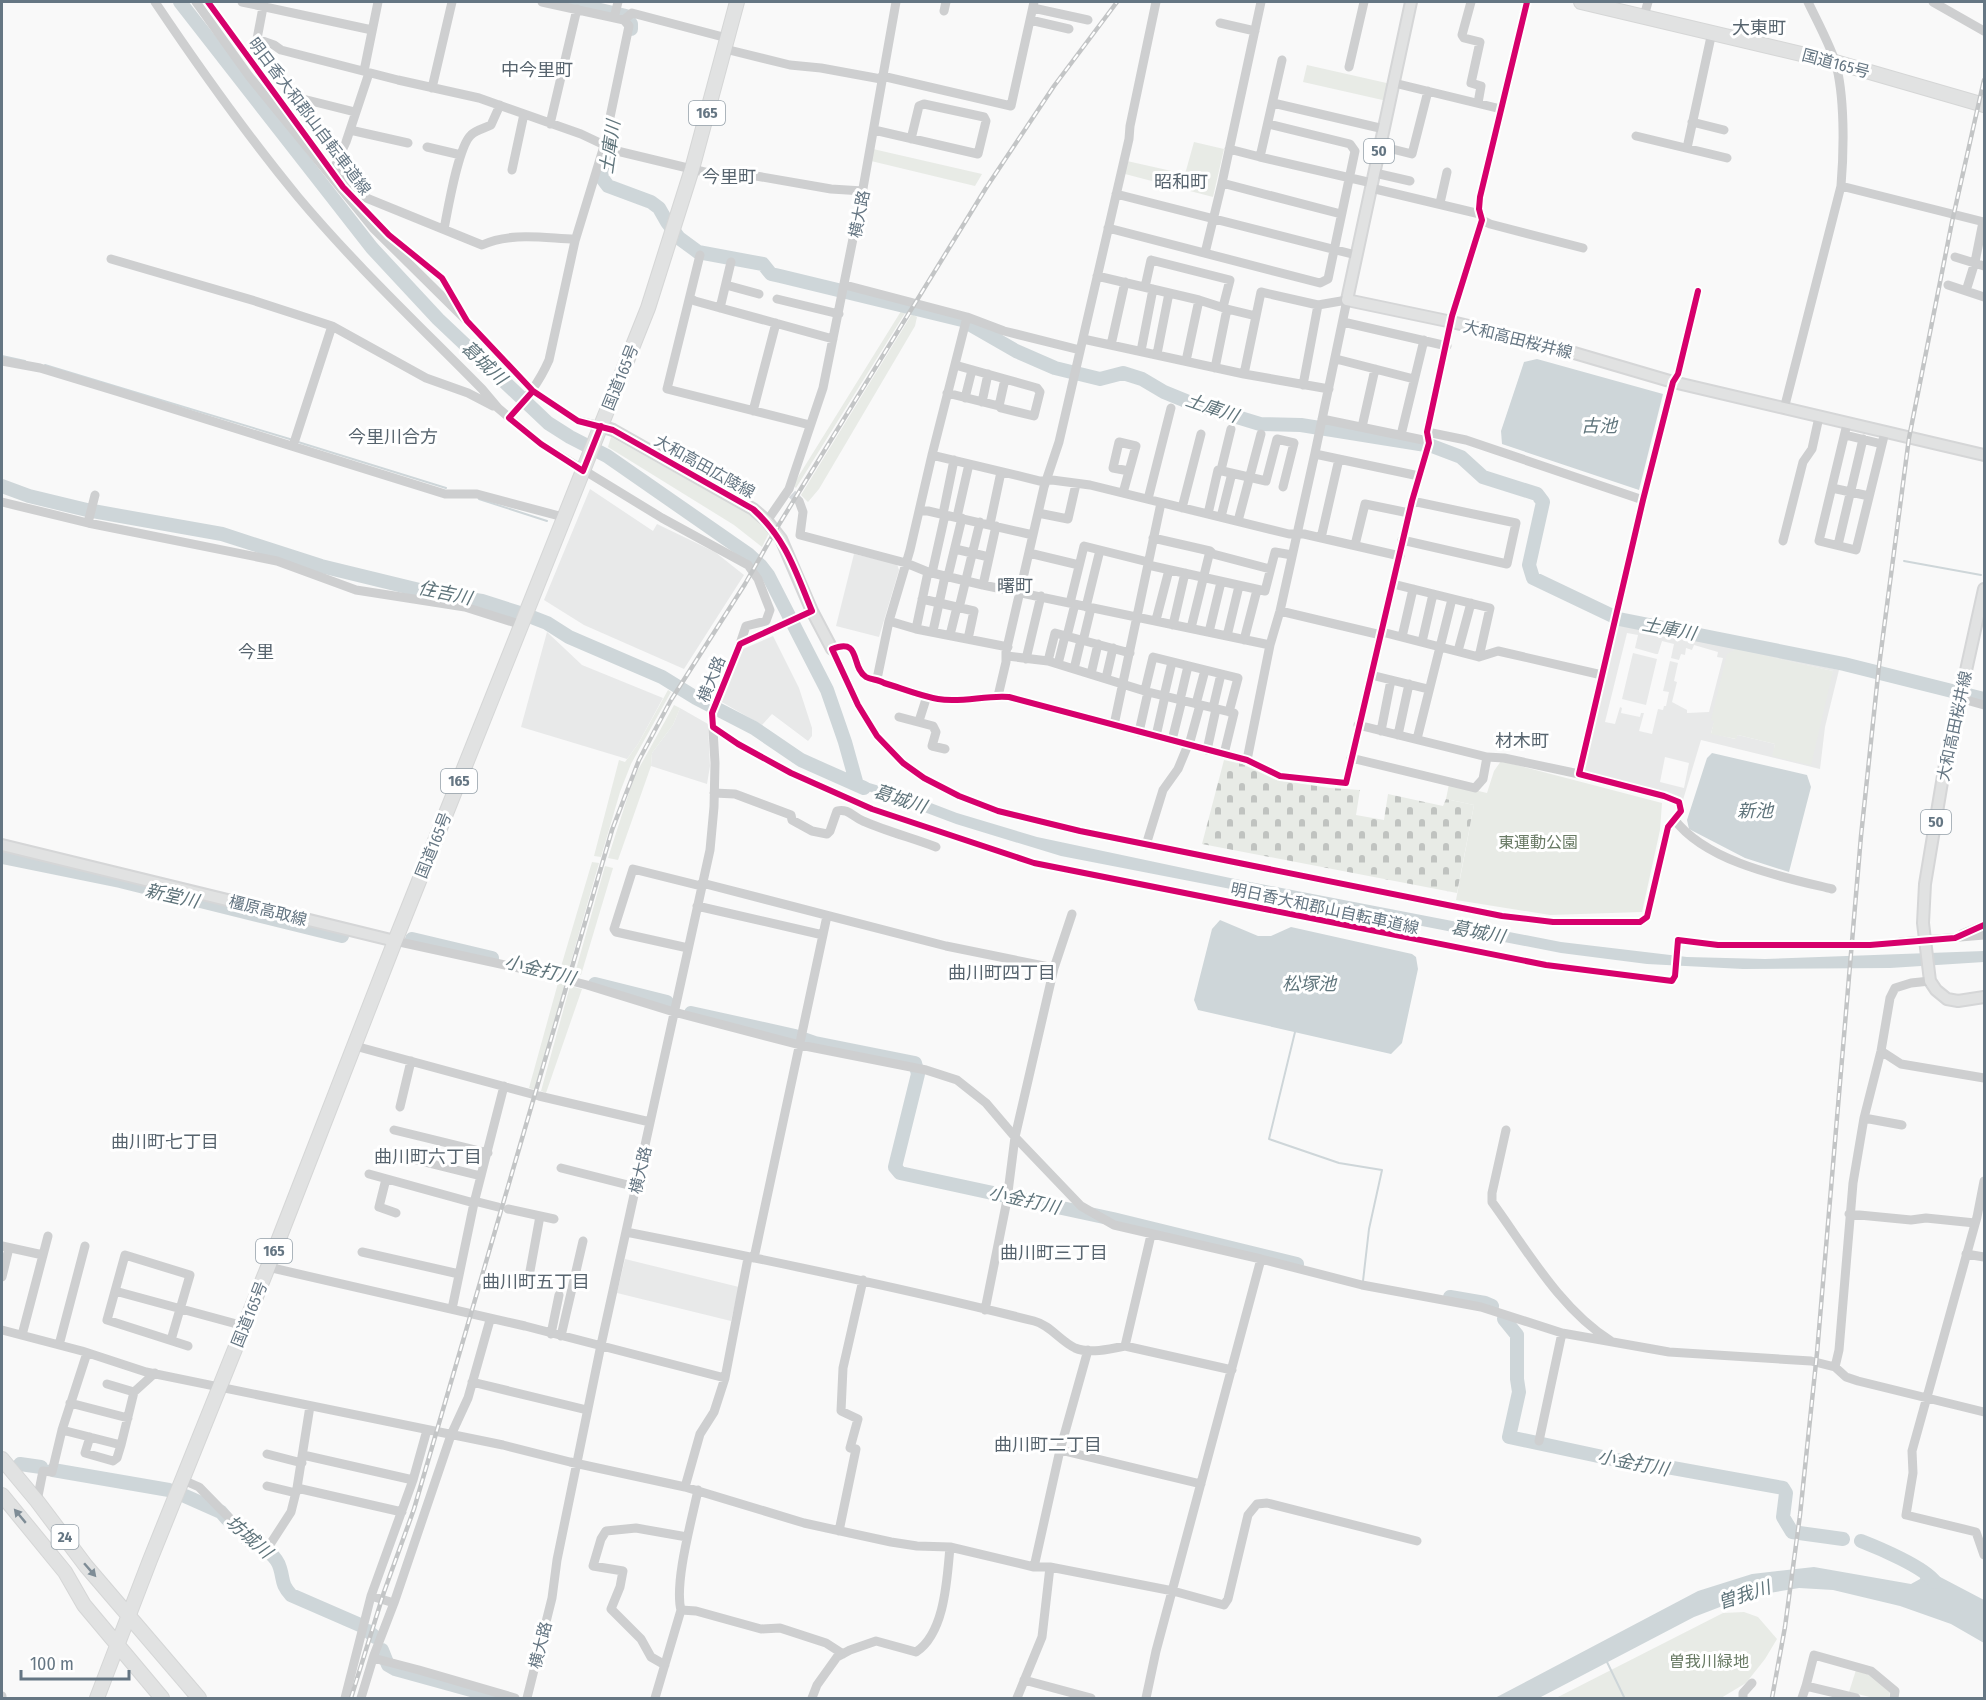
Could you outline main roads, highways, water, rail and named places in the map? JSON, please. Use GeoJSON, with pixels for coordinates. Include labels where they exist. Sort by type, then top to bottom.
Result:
{"type":"FeatureCollection","features":[{"type":"Feature","properties":{"kind":"highway","name":"国道165号"},"geometry":{"type":"LineString","coordinates":[[97,1698],[563,517],[648,308],[692,169],[737,2]]}},
{"type":"Feature","properties":{"kind":"highway","name":"国道165号"},"geometry":{"type":"LineString","coordinates":[[1581,2],[1835,62],[1984,105]]}},
{"type":"Feature","properties":{"kind":"highway","name":"24"},"geometry":{"type":"LineString","coordinates":[[2,1459],[86,1566],[199,1698]]}},
{"type":"Feature","properties":{"kind":"highway","name":"24"},"geometry":{"type":"LineString","coordinates":[[2,1495],[65,1572],[84,1605],[162,1698]]}},
{"type":"Feature","properties":{"kind":"highway"},"geometry":{"type":"LineString","coordinates":[[36,1536],[52,1521]]}},
{"type":"Feature","properties":{"kind":"highway"},"geometry":{"type":"LineString","coordinates":[[110,1592],[121,1594],[129,1591],[134,1586],[140,1570],[150,1560]]}},
{"type":"Feature","properties":{"kind":"main road","name":"大和高田桜井線"},"geometry":{"type":"LineString","coordinates":[[1411,2],[1347,300],[1546,345],[1673,381],[1819,417],[1846,430],[1885,432],[1984,455]]}},
{"type":"Feature","properties":{"kind":"main road","name":"大和高田広陵線"},"geometry":{"type":"LineString","coordinates":[[599,431],[613,430],[753,508],[767,521],[781,539],[809,612],[832,649]]}},
{"type":"Feature","properties":{"kind":"main road","name":"大和高田桜井線"},"geometry":{"type":"LineString","coordinates":[[1984,589],[1944,770],[1923,903],[1930,978],[1936,990],[1947,999],[1958,1001],[1984,997]]}},
{"type":"Feature","properties":{"kind":"main road","name":"橿原高取線"},"geometry":{"type":"LineString","coordinates":[[2,845],[395,941]]}},
{"type":"Feature","properties":{"kind":"water","name":"古池"},"geometry":{"type":"Polygon","coordinates":[[[1537,359],[1663,394],[1639,490],[1502,444],[1501,431],[1524,362],[1537,359]]]}},
{"type":"Feature","properties":{"kind":"water","name":"新池"},"geometry":{"type":"Polygon","coordinates":[[[1712,753],[1807,775],[1811,787],[1789,872],[1745,858],[1689,829],[1687,820],[1707,758],[1712,753]]]}},
{"type":"Feature","properties":{"kind":"water"},"geometry":{"type":"Polygon","coordinates":[[[849,777],[1037,837],[1235,879],[1561,942],[1687,957],[1765,959],[1984,951],[1984,962],[1890,968],[1743,969],[1647,964],[1561,953],[1061,856],[956,824],[847,783],[849,777]]]}},
{"type":"Feature","properties":{"kind":"water","name":"松塚池"},"geometry":{"type":"Polygon","coordinates":[[[1220,920],[1258,936],[1271,936],[1291,927],[1412,954],[1416,957],[1418,969],[1402,1043],[1391,1054],[1198,1010],[1194,1000],[1212,929],[1220,920]]]}},
{"type":"Feature","properties":{"kind":"water","name":"曽我川"},"geometry":{"type":"Polygon","coordinates":[[[1814,1567],[1911,1584],[1920,1579],[1923,1568],[1984,1600],[1984,1643],[1951,1624],[1900,1606],[1833,1590],[1799,1588],[1746,1597],[1694,1617],[1539,1698],[1495,1698],[1698,1591],[1752,1574],[1814,1567]]]}},
{"type":"Feature","properties":{"kind":"waterway","name":"葛城川"},"geometry":{"type":"LineString","coordinates":[[180,2],[372,248],[438,319],[548,423],[607,456],[748,554],[761,566],[768,575],[827,690],[857,785]]}},
{"type":"Feature","properties":{"kind":"waterway","name":"土庫川"},"geometry":{"type":"LineString","coordinates":[[566,2],[626,16],[631,29]]}},
{"type":"Feature","properties":{"kind":"waterway","name":"土庫川"},"geometry":{"type":"LineString","coordinates":[[607,147],[601,172],[608,186],[651,202],[659,208],[679,238],[698,252],[763,264],[771,274],[962,320],[1016,351],[1055,368],[1100,379],[1123,373],[1142,379],[1164,392],[1191,403],[1260,424],[1301,425],[1432,446],[1461,457],[1483,477],[1537,494],[1543,502],[1529,565],[1533,578],[1619,619],[1844,664],[1984,699]]}},
{"type":"Feature","properties":{"kind":"waterway"},"geometry":{"type":"LineString","coordinates":[[2,356],[25,361]]}},
{"type":"Feature","properties":{"kind":"waterway"},"geometry":{"type":"LineString","coordinates":[[45,365],[293,440]]}},
{"type":"Feature","properties":{"kind":"waterway"},"geometry":{"type":"LineString","coordinates":[[298,442],[446,488]]}},
{"type":"Feature","properties":{"kind":"waterway","name":"住吉川"},"geometry":{"type":"LineString","coordinates":[[2,486],[29,496],[87,510],[222,534],[321,566],[436,594],[482,601],[529,616],[547,623],[569,637],[662,677],[696,698],[754,728],[801,760],[864,788]]}},
{"type":"Feature","properties":{"kind":"waterway"},"geometry":{"type":"LineString","coordinates":[[479,499],[547,521]]}},
{"type":"Feature","properties":{"kind":"waterway"},"geometry":{"type":"LineString","coordinates":[[1904,561],[1981,575]]}},
{"type":"Feature","properties":{"kind":"waterway","name":"新堂川"},"geometry":{"type":"LineString","coordinates":[[2,857],[120,881],[342,936]]}},
{"type":"Feature","properties":{"kind":"waterway","name":"小金打川"},"geometry":{"type":"LineString","coordinates":[[412,939],[492,958]]}},
{"type":"Feature","properties":{"kind":"waterway","name":"小金打川"},"geometry":{"type":"LineString","coordinates":[[595,984],[667,1002]]}},
{"type":"Feature","properties":{"kind":"waterway","name":"小金打川"},"geometry":{"type":"LineString","coordinates":[[691,1013],[795,1036],[815,1043],[915,1063],[918,1074],[895,1167],[900,1173],[1113,1219],[1297,1264]]}},
{"type":"Feature","properties":{"kind":"waterway"},"geometry":{"type":"LineString","coordinates":[[1295,1032],[1269,1139],[1339,1163],[1382,1170],[1369,1229],[1363,1281]]}},
{"type":"Feature","properties":{"kind":"waterway","name":"小金打川"},"geometry":{"type":"LineString","coordinates":[[1450,1297],[1492,1306]]}},
{"type":"Feature","properties":{"kind":"waterway","name":"小金打川"},"geometry":{"type":"LineString","coordinates":[[1504,1319],[1517,1335],[1519,1392],[1509,1437],[1645,1466],[1656,1465],[1783,1488],[1786,1493],[1783,1517],[1792,1532],[1843,1539]]}},
{"type":"Feature","properties":{"kind":"waterway","name":"坊城川"},"geometry":{"type":"LineString","coordinates":[[20,1464],[41,1467]]}},
{"type":"Feature","properties":{"kind":"waterway","name":"坊城川"},"geometry":{"type":"LineString","coordinates":[[53,1470],[169,1490]]}},
{"type":"Feature","properties":{"kind":"waterway","name":"坊城川"},"geometry":{"type":"LineString","coordinates":[[185,1496],[221,1512],[227,1519]]}},
{"type":"Feature","properties":{"kind":"waterway","name":"坊城川"},"geometry":{"type":"LineString","coordinates":[[247,1539],[275,1558],[284,1585],[291,1595],[360,1625]]}},
{"type":"Feature","properties":{"kind":"waterway","name":"小金打川"},"geometry":{"type":"LineString","coordinates":[[1861,1541],[1911,1564],[1935,1582]]}},
{"type":"Feature","properties":{"kind":"waterway","name":"坊城川"},"geometry":{"type":"LineString","coordinates":[[368,1631],[375,1637]]}},
{"type":"Feature","properties":{"kind":"waterway","name":"坊城川"},"geometry":{"type":"LineString","coordinates":[[382,1650],[388,1665],[395,1669],[500,1698]]}},
{"type":"Feature","properties":{"kind":"waterway"},"geometry":{"type":"LineString","coordinates":[[1607,1662],[1624,1697]]}},
{"type":"Feature","properties":{"kind":"tunnel"},"geometry":{"type":"LineString","coordinates":[[792,494],[799,501]]}},
{"type":"Feature","properties":{"kind":"railway"},"geometry":{"type":"LineString","coordinates":[[351,1698],[384,1592],[414,1509],[612,830],[639,760],[671,700],[745,584],[778,526],[986,188],[1054,86],[1117,2]]}},
{"type":"Feature","properties":{"kind":"railway"},"geometry":{"type":"LineString","coordinates":[[1772,1698],[1785,1627],[1800,1515],[1817,1353],[1861,836],[1879,666],[1909,438],[1952,222],[1984,80]]}},
{"type":"Feature","properties":{"kind":"district","name":"大東町"},"geometry":{"type":"Point","coordinates":[1759,28]}},
{"type":"Feature","properties":{"kind":"district","name":"中今里町"},"geometry":{"type":"Point","coordinates":[537,70]}},
{"type":"Feature","properties":{"kind":"district","name":"今里町"},"geometry":{"type":"Point","coordinates":[729,177]}},
{"type":"Feature","properties":{"kind":"district","name":"昭和町"},"geometry":{"type":"Point","coordinates":[1181,182]}},
{"type":"Feature","properties":{"kind":"district","name":"今里川合方"},"geometry":{"type":"Point","coordinates":[393,437]}},
{"type":"Feature","properties":{"kind":"district","name":"曙町"},"geometry":{"type":"Point","coordinates":[1015,586]}},
{"type":"Feature","properties":{"kind":"district","name":"今里"},"geometry":{"type":"Point","coordinates":[256,652]}},
{"type":"Feature","properties":{"kind":"district","name":"材木町"},"geometry":{"type":"Point","coordinates":[1522,741]}},
{"type":"Feature","properties":{"kind":"district","name":"曲川町四丁目"},"geometry":{"type":"Point","coordinates":[1002,973]}},
{"type":"Feature","properties":{"kind":"district","name":"曲川町七丁目"},"geometry":{"type":"Point","coordinates":[165,1142]}},
{"type":"Feature","properties":{"kind":"district","name":"曲川町六丁目"},"geometry":{"type":"Point","coordinates":[428,1157]}},
{"type":"Feature","properties":{"kind":"district","name":"曲川町三丁目"},"geometry":{"type":"Point","coordinates":[1054,1253]}},
{"type":"Feature","properties":{"kind":"district","name":"曲川町五丁目"},"geometry":{"type":"Point","coordinates":[536,1282]}},
{"type":"Feature","properties":{"kind":"district","name":"曲川町二丁目"},"geometry":{"type":"Point","coordinates":[1048,1445]}},
{"type":"Feature","properties":{"kind":"park label","name":"東運動公園"},"geometry":{"type":"Point","coordinates":[1538,842]}},
{"type":"Feature","properties":{"kind":"park label","name":"曽我川緑地"},"geometry":{"type":"Point","coordinates":[1709,1661]}}]}
